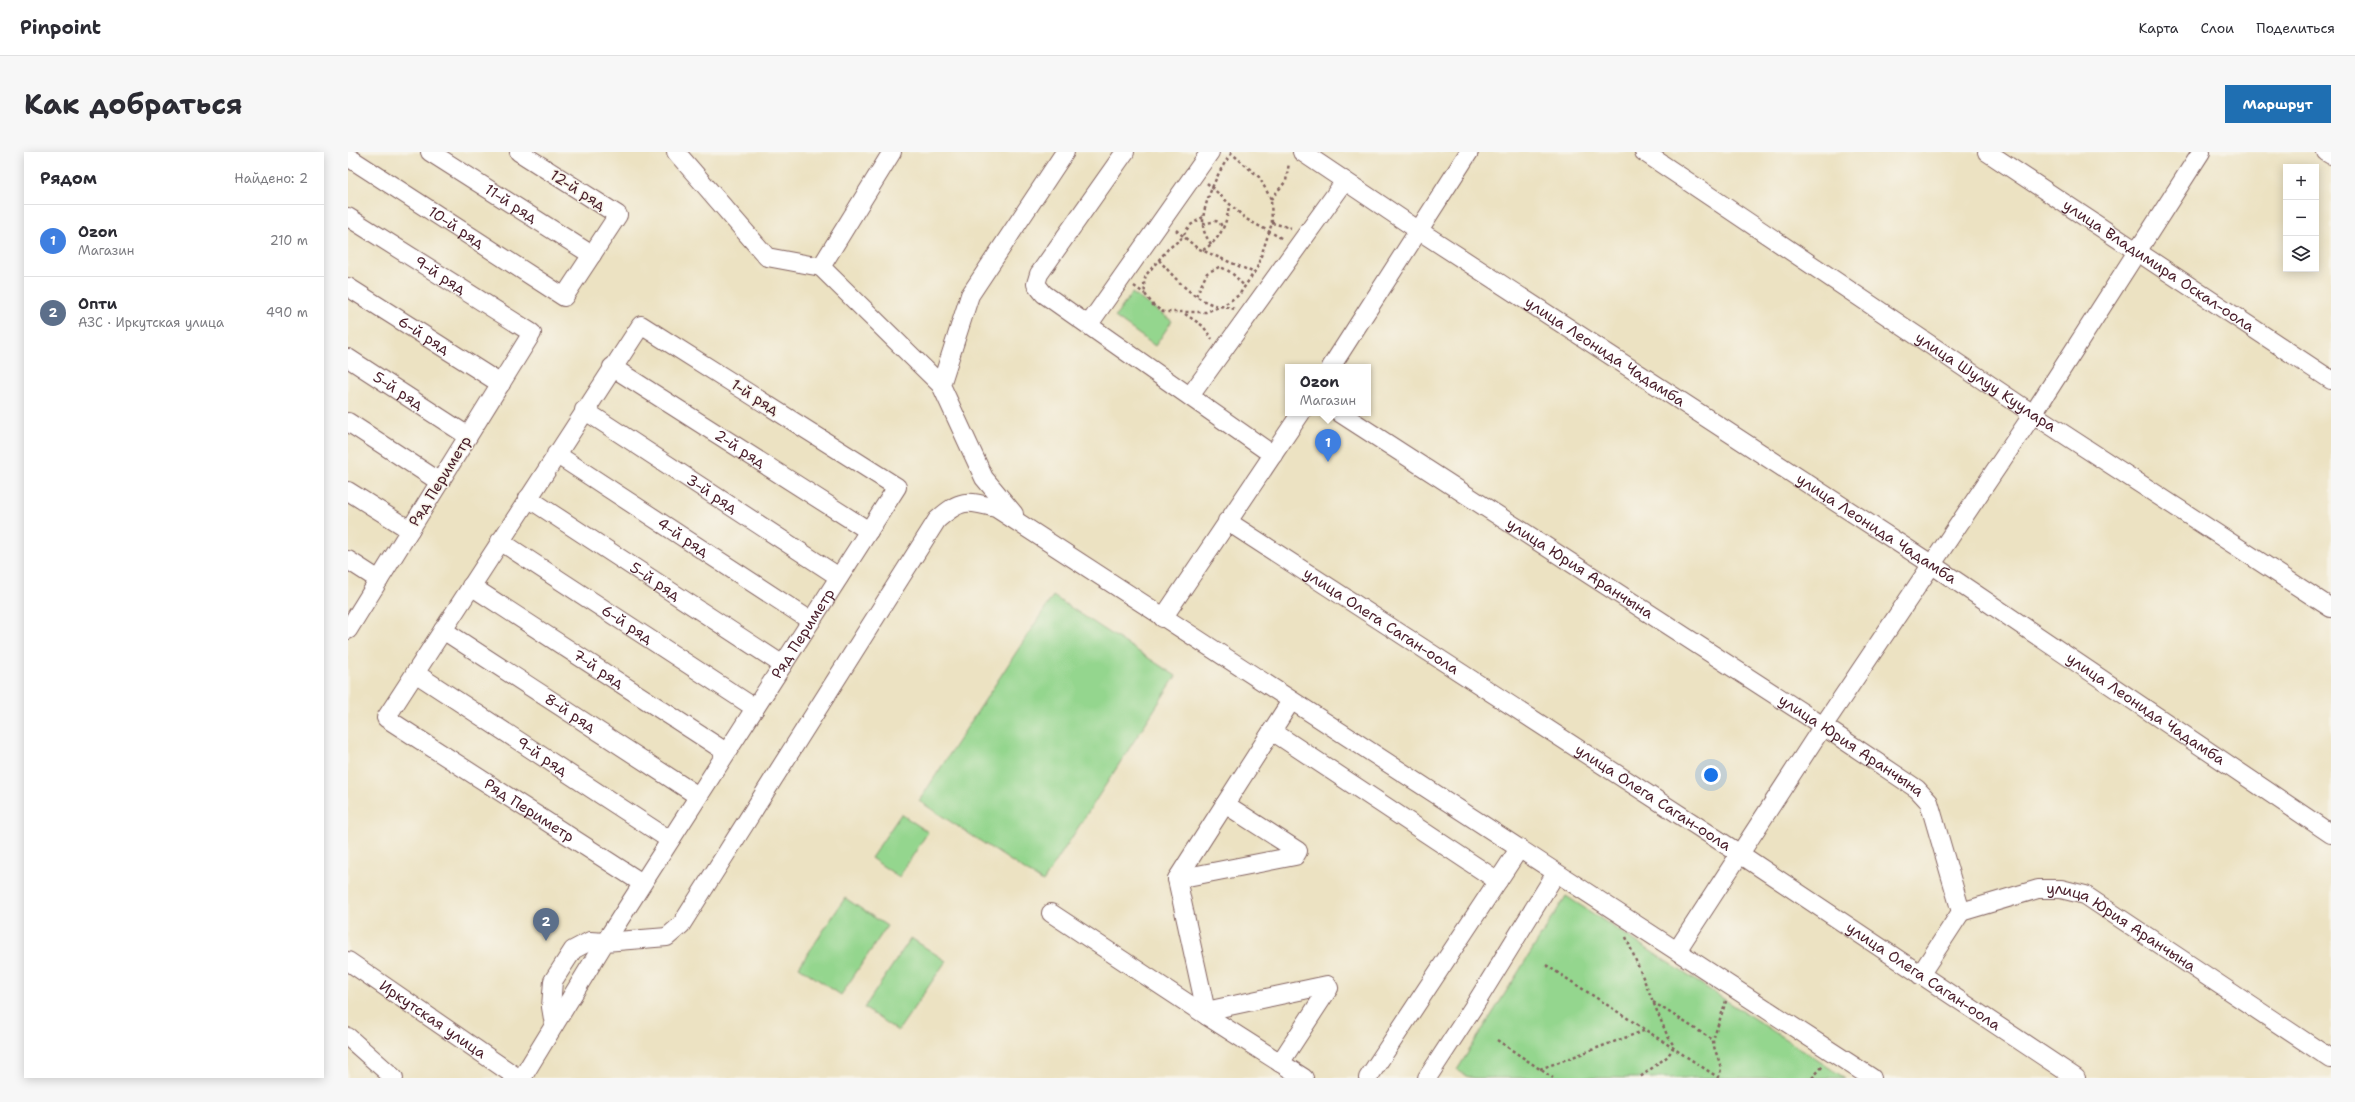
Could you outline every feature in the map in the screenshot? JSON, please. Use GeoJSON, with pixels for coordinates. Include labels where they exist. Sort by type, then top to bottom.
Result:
{"type":"FeatureCollection","features":[{"type":"Feature","properties":{"kind":"street","name":"11-й ряд"},"geometry":{"type":"LineString","coordinates":[[430,152],[592,255]]}},
{"type":"Feature","properties":{"kind":"street","name":"12-й ряд"},"geometry":{"type":"LineString","coordinates":[[519,152],[618,215],[592,255]]}},
{"type":"Feature","properties":{"kind":"street"},"geometry":{"type":"LineString","coordinates":[[676,152],[767,257],[821,267],[941,385],[984,478],[1025,527]]}},
{"type":"Feature","properties":{"kind":"street"},"geometry":{"type":"LineString","coordinates":[[821,267],[892,152]]}},
{"type":"Feature","properties":{"kind":"street"},"geometry":{"type":"LineString","coordinates":[[941,385],[970,295],[1064,152]]}},
{"type":"Feature","properties":{"kind":"street"},"geometry":{"type":"LineString","coordinates":[[1125,152],[1037,279],[1036,284],[1044,294],[1089,324],[1273,455]]}},
{"type":"Feature","properties":{"kind":"street"},"geometry":{"type":"LineString","coordinates":[[1089,324],[1210,152]]}},
{"type":"Feature","properties":{"kind":"street"},"geometry":{"type":"LineString","coordinates":[[1333,364],[1469,152]]}},
{"type":"Feature","properties":{"kind":"street","name":"улица Шулуу Куулара"},"geometry":{"type":"LineString","coordinates":[[1644,152],[2033,414],[2331,608]]}},
{"type":"Feature","properties":{"kind":"street","name":"улица Владимира Оскал-оола"},"geometry":{"type":"LineString","coordinates":[[1987,152],[2331,380]]}},
{"type":"Feature","properties":{"kind":"street"},"geometry":{"type":"LineString","coordinates":[[1678,949],[1930,564],[2033,414],[2136,251],[2202,152]]}},
{"type":"Feature","properties":{"kind":"street"},"geometry":{"type":"LineString","coordinates":[[2326,152],[2331,155]]}},
{"type":"Feature","properties":{"kind":"street","name":"улица Леонида Чадамба"},"geometry":{"type":"LineString","coordinates":[[1295,154],[1345,181],[1930,564],[2331,834]]}},
{"type":"Feature","properties":{"kind":"street","name":"10-й ряд"},"geometry":{"type":"LineString","coordinates":[[348,157],[564,298],[592,255]]}},
{"type":"Feature","properties":{"kind":"street"},"geometry":{"type":"LineString","coordinates":[[1190,396],[1345,181]]}},
{"type":"Feature","properties":{"kind":"street","name":"9-й ряд"},"geometry":{"type":"LineString","coordinates":[[348,217],[532,333]]}},
{"type":"Feature","properties":{"kind":"street","name":"6-й ряд"},"geometry":{"type":"LineString","coordinates":[[348,287],[500,384]]}},
{"type":"Feature","properties":{"kind":"street","name":"1-й ряд"},"geometry":{"type":"LineString","coordinates":[[629,340],[641,324],[886,480]]}},
{"type":"Feature","properties":{"kind":"street","name":"Ряд Периметр"},"geometry":{"type":"LineString","coordinates":[[348,629],[532,333]]}},
{"type":"Feature","properties":{"kind":"street","name":"Ряд Периметр"},"geometry":{"type":"LineString","coordinates":[[629,340],[386,718],[642,883],[897,487],[886,480]]}},
{"type":"Feature","properties":{"kind":"street","name":"5-й ряд"},"geometry":{"type":"LineString","coordinates":[[348,358],[468,436]]}},
{"type":"Feature","properties":{"kind":"street","name":"2-й ряд"},"geometry":{"type":"LineString","coordinates":[[612,367],[869,531]]}},
{"type":"Feature","properties":{"kind":"street","name":"3-й ряд"},"geometry":{"type":"LineString","coordinates":[[584,410],[839,577]]}},
{"type":"Feature","properties":{"kind":"street"},"geometry":{"type":"LineString","coordinates":[[1163,618],[1227,520],[1299,416]]}},
{"type":"Feature","properties":{"kind":"street","name":"улица Юрия Аранчына"},"geometry":{"type":"LineString","coordinates":[[1345,416],[1823,726],[1917,789],[1929,802],[1961,912],[2038,889],[2061,889],[2085,896],[2331,1059]]}},
{"type":"Feature","properties":{"kind":"street"},"geometry":{"type":"LineString","coordinates":[[348,422],[440,482]]}},
{"type":"Feature","properties":{"kind":"street","name":"4-й ряд"},"geometry":{"type":"LineString","coordinates":[[556,454],[811,621]]}},
{"type":"Feature","properties":{"kind":"street"},"geometry":{"type":"LineString","coordinates":[[348,491],[410,530]]}},
{"type":"Feature","properties":{"kind":"street","name":"5-й ряд"},"geometry":{"type":"LineString","coordinates":[[528,498],[783,665]]}},
{"type":"Feature","properties":{"kind":"street"},"geometry":{"type":"LineString","coordinates":[[554,1025],[551,1006],[553,981],[572,950],[590,941],[605,942],[667,937],[681,925],[937,520],[953,506],[970,501],[996,508],[1556,873],[1678,949],[1872,1078]]}},
{"type":"Feature","properties":{"kind":"street","name":"улица Олега Саган-оола"},"geometry":{"type":"LineString","coordinates":[[1227,520],[1740,854],[2076,1078]]}},
{"type":"Feature","properties":{"kind":"street","name":"6-й ряд"},"geometry":{"type":"LineString","coordinates":[[500,542],[755,708]]}},
{"type":"Feature","properties":{"kind":"street"},"geometry":{"type":"LineString","coordinates":[[348,560],[379,580]]}},
{"type":"Feature","properties":{"kind":"street","name":"7-й ряд"},"geometry":{"type":"LineString","coordinates":[[471,586],[726,752]]}},
{"type":"Feature","properties":{"kind":"street","name":"8-й ряд"},"geometry":{"type":"LineString","coordinates":[[443,630],[698,796]]}},
{"type":"Feature","properties":{"kind":"street","name":"9-й ряд"},"geometry":{"type":"LineString","coordinates":[[415,673],[670,840]]}},
{"type":"Feature","properties":{"kind":"street"},"geometry":{"type":"LineString","coordinates":[[1207,1014],[1177,879],[1291,701]]}},
{"type":"Feature","properties":{"kind":"street"},"geometry":{"type":"LineString","coordinates":[[1272,731],[1498,881]]}},
{"type":"Feature","properties":{"kind":"street"},"geometry":{"type":"LineString","coordinates":[[1177,879],[1295,856],[1298,851],[1224,804]]}},
{"type":"Feature","properties":{"kind":"street"},"geometry":{"type":"LineString","coordinates":[[1368,1078],[1519,849]]}},
{"type":"Feature","properties":{"kind":"street"},"geometry":{"type":"LineString","coordinates":[[1427,1078],[1474,1006],[1556,873]]}},
{"type":"Feature","properties":{"kind":"street"},"geometry":{"type":"LineString","coordinates":[[522,1078],[642,883]]}},
{"type":"Feature","properties":{"kind":"street"},"geometry":{"type":"LineString","coordinates":[[1920,975],[1961,912]]}},
{"type":"Feature","properties":{"kind":"street"},"geometry":{"type":"LineString","coordinates":[[1051,913],[1304,1078]]}},
{"type":"Feature","properties":{"kind":"street","name":"Иркутская улица"},"geometry":{"type":"LineString","coordinates":[[348,961],[518,1078]]}},
{"type":"Feature","properties":{"kind":"street"},"geometry":{"type":"LineString","coordinates":[[1207,1014],[1327,985],[1329,988],[1280,1063]]}},
{"type":"Feature","properties":{"kind":"street"},"geometry":{"type":"LineString","coordinates":[[348,1037],[394,1078]]}},
{"type":"Feature","properties":{"kind":"path"},"geometry":{"type":"LineString","coordinates":[[1203,217],[1189,226],[1182,238],[1168,249],[1146,275],[1144,282],[1145,294],[1153,305],[1164,312],[1206,312],[1224,305],[1245,288],[1255,273],[1263,255],[1273,216],[1271,199],[1259,178],[1231,153],[1213,190],[1203,217],[1203,224],[1207,238],[1211,244]]}},
{"type":"Feature","properties":{"kind":"path"},"geometry":{"type":"LineString","coordinates":[[1271,199],[1281,188],[1289,173],[1290,165],[1295,154]]}},
{"type":"Feature","properties":{"kind":"path"},"geometry":{"type":"LineString","coordinates":[[1197,170],[1213,190],[1229,205],[1268,232],[1283,239],[1301,242]]}},
{"type":"Feature","properties":{"kind":"path"},"geometry":{"type":"LineString","coordinates":[[1202,251],[1211,244],[1223,230],[1229,205]]}},
{"type":"Feature","properties":{"kind":"path"},"geometry":{"type":"LineString","coordinates":[[1166,214],[1182,238],[1202,251],[1255,273],[1274,279]]}},
{"type":"Feature","properties":{"kind":"path"},"geometry":{"type":"LineString","coordinates":[[1203,224],[1216,221],[1221,225],[1223,230]]}},
{"type":"Feature","properties":{"kind":"path"},"geometry":{"type":"LineString","coordinates":[[1159,260],[1196,296],[1214,305],[1224,305],[1248,316]]}},
{"type":"Feature","properties":{"kind":"path"},"geometry":{"type":"LineString","coordinates":[[1196,296],[1207,273],[1219,267],[1226,269],[1235,275],[1245,288]]}},
{"type":"Feature","properties":{"kind":"path"},"geometry":{"type":"LineString","coordinates":[[1183,313],[1198,321],[1207,331],[1214,343],[1217,358]]}},
{"type":"Feature","properties":{"kind":"path"},"geometry":{"type":"LineString","coordinates":[[1624,932],[1674,1049]]}},
{"type":"Feature","properties":{"kind":"path"},"geometry":{"type":"LineString","coordinates":[[1546,965],[1718,1078],[1721,1072],[1713,1047],[1727,999]]}},
{"type":"Feature","properties":{"kind":"path"},"geometry":{"type":"LineString","coordinates":[[1653,1002],[1714,1040]]}},
{"type":"Feature","properties":{"kind":"path"},"geometry":{"type":"LineString","coordinates":[[1540,1069],[1646,1030]]}},
{"type":"Feature","properties":{"kind":"path"},"geometry":{"type":"LineString","coordinates":[[1497,1040],[1553,1078]]}},
{"type":"Feature","properties":{"kind":"path"},"geometry":{"type":"LineString","coordinates":[[1640,1078],[1668,1056],[1674,1049]]}},
{"type":"Feature","properties":{"kind":"path"},"geometry":{"type":"LineString","coordinates":[[1812,1078],[1826,1063]]}},
{"type":"Feature","properties":{"kind":"green space"},"geometry":{"type":"Polygon","coordinates":[[[1132,293],[1172,321],[1155,346],[1115,317],[1132,293]]]}},
{"type":"Feature","properties":{"kind":"green space"},"geometry":{"type":"Polygon","coordinates":[[[1053,596],[1176,676],[1043,882],[919,801],[1053,596]]]}},
{"type":"Feature","properties":{"kind":"green space"},"geometry":{"type":"Polygon","coordinates":[[[901,814],[928,832],[899,877],[871,858],[901,814]]]}},
{"type":"Feature","properties":{"kind":"green space"},"geometry":{"type":"Polygon","coordinates":[[[1566,896],[1845,1078],[1474,1078],[1466,1076],[1457,1070],[1566,896]]]}},
{"type":"Feature","properties":{"kind":"green space"},"geometry":{"type":"Polygon","coordinates":[[[845,898],[887,926],[841,995],[799,967],[845,898]]]}},
{"type":"Feature","properties":{"kind":"green space"},"geometry":{"type":"Polygon","coordinates":[[[911,938],[946,961],[898,1031],[864,1008],[911,938]]]}},
{"type":"Feature","properties":{"kind":"place","name":"Ozon"},"geometry":{"type":"Point","coordinates":[1328,462]}},
{"type":"Feature","properties":{"kind":"place","name":"Опти"},"geometry":{"type":"Point","coordinates":[546,941]}}]}
